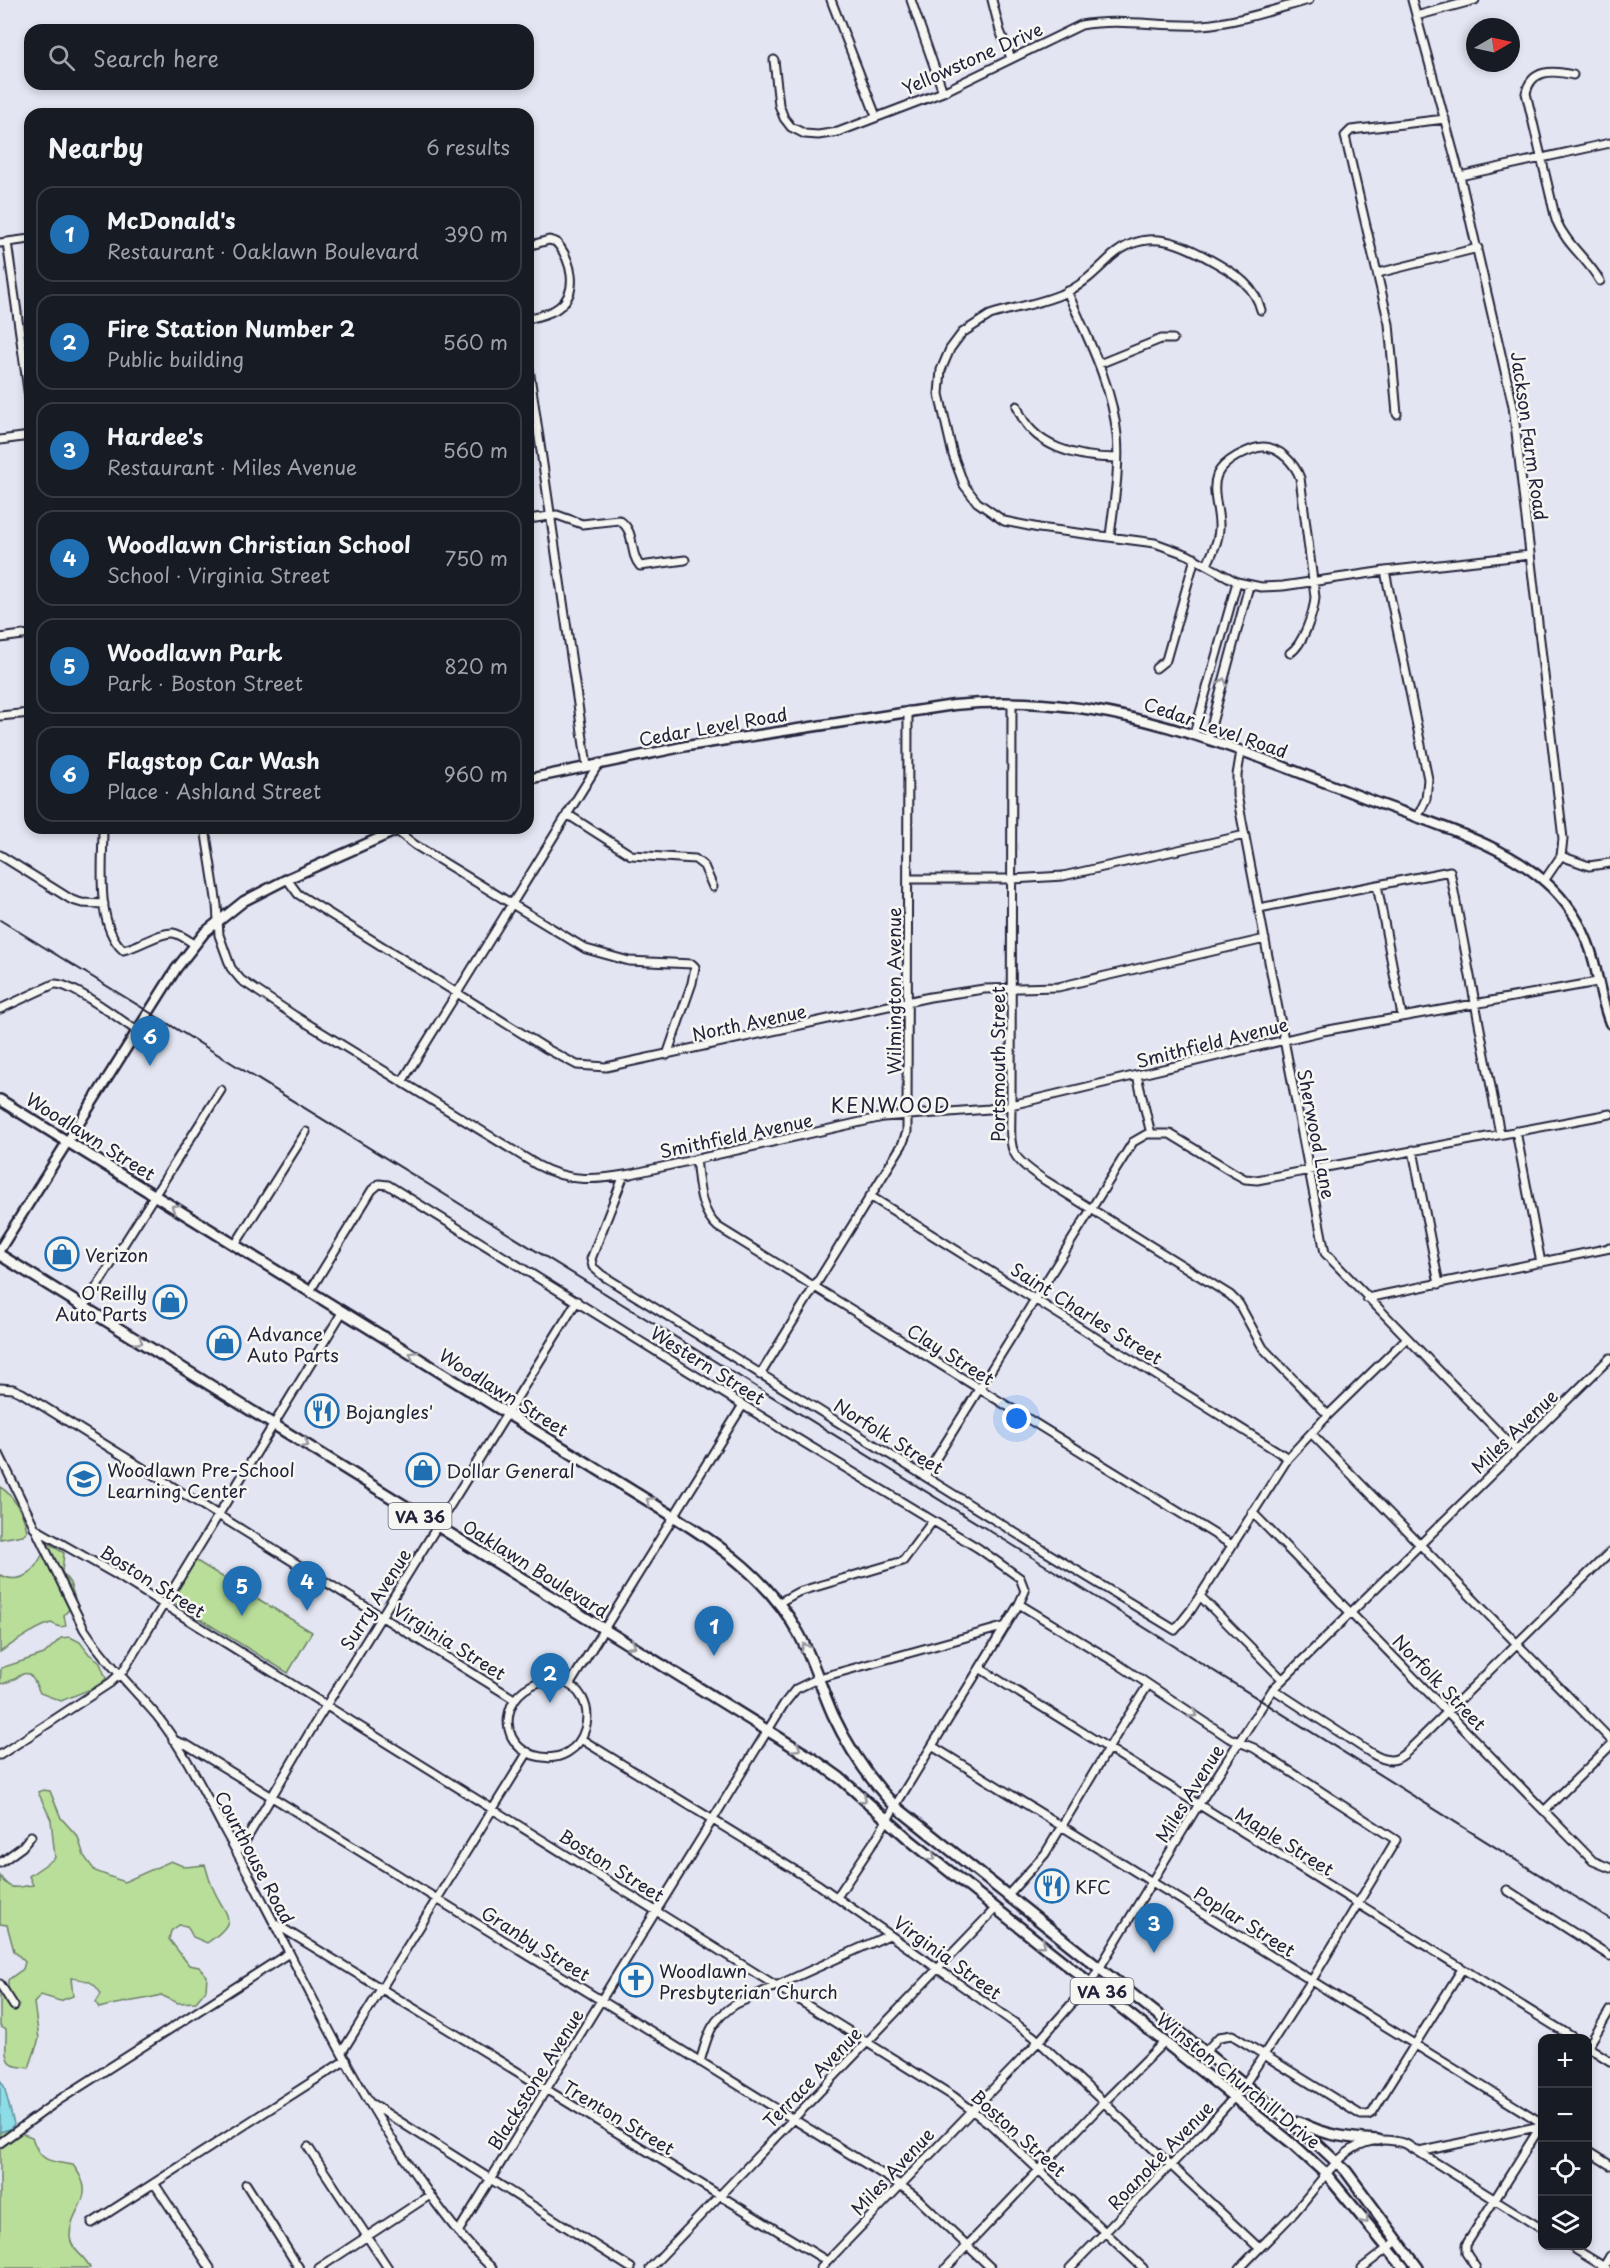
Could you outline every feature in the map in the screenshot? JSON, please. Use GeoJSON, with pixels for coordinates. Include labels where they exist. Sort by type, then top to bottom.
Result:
{"type":"FeatureCollection","features":[{"type":"Feature","properties":{"kind":"highway","name":"Woodlawn Street"},"geometry":{"type":"LineString","coordinates":[[0,1100],[673,1516],[731,1555],[778,1603],[798,1634],[850,1749],[868,1776],[895,1806]]}},
{"type":"Feature","properties":{"kind":"highway","name":"Oaklawn Boulevard"},"geometry":{"type":"LineString","coordinates":[[0,1255],[768,1730],[840,1778]]}},
{"type":"Feature","properties":{"kind":"highway","name":"Winston Churchill Drive"},"geometry":{"type":"LineString","coordinates":[[840,1778],[887,1820],[1293,2144],[1327,2175],[1404,2268]]}},
{"type":"Feature","properties":{"kind":"highway","name":"VA 36"},"geometry":{"type":"LineString","coordinates":[[895,1806],[1286,2116],[1338,2163]]}},
{"type":"Feature","properties":{"kind":"highway"},"geometry":{"type":"LineString","coordinates":[[1286,2116],[1317,2131],[1341,2138],[1378,2140]]}},
{"type":"Feature","properties":{"kind":"highway","name":"Winston Churchill Drive"},"geometry":{"type":"LineString","coordinates":[[1338,2163],[1361,2190],[1418,2268]]}},
{"type":"Feature","properties":{"kind":"main road","name":"Cedar Level Road"},"geometry":{"type":"LineString","coordinates":[[534,778],[726,739],[967,703],[1012,702],[1067,705],[1105,711],[1208,738],[1417,818],[1500,851],[1520,862],[1544,881],[1568,906],[1581,928],[1593,960],[1597,982]]}},
{"type":"Feature","properties":{"kind":"main road"},"geometry":{"type":"LineString","coordinates":[[0,1249],[67,1140],[194,944],[218,920],[244,901],[287,879],[389,834]]}},
{"type":"Feature","properties":{"kind":"main road"},"geometry":{"type":"LineString","coordinates":[[1597,982],[1610,1023]]}},
{"type":"Feature","properties":{"kind":"street"},"geometry":{"type":"LineString","coordinates":[[831,0],[876,116]]}},
{"type":"Feature","properties":{"kind":"street"},"geometry":{"type":"LineString","coordinates":[[911,0],[943,92]]}},
{"type":"Feature","properties":{"kind":"street"},"geometry":{"type":"LineString","coordinates":[[992,0],[1000,31],[1011,58]]}},
{"type":"Feature","properties":{"kind":"street","name":"Yellowstone Drive"},"geometry":{"type":"LineString","coordinates":[[774,60],[779,105],[784,118],[791,127],[805,134],[818,135],[838,132],[943,92],[1081,25],[1089,23],[1216,24],[1309,0]]}},
{"type":"Feature","properties":{"kind":"street","name":"Jackson Farm Road"},"geometry":{"type":"LineString","coordinates":[[1412,0],[1478,248],[1513,406],[1562,830],[1561,856]]}},
{"type":"Feature","properties":{"kind":"street"},"geometry":{"type":"LineString","coordinates":[[1416,16],[1475,0]]}},
{"type":"Feature","properties":{"kind":"street"},"geometry":{"type":"LineString","coordinates":[[1574,75],[1547,72],[1535,76],[1528,84],[1526,93],[1540,157],[1561,231],[1568,243],[1594,271],[1600,281]]}},
{"type":"Feature","properties":{"kind":"street"},"geometry":{"type":"LineString","coordinates":[[1397,414],[1392,341],[1345,138],[1348,131],[1445,119]]}},
{"type":"Feature","properties":{"kind":"street"},"geometry":{"type":"LineString","coordinates":[[1460,176],[1610,143]]}},
{"type":"Feature","properties":{"kind":"street"},"geometry":{"type":"LineString","coordinates":[[24,239],[4,242],[24,367]]}},
{"type":"Feature","properties":{"kind":"street"},"geometry":{"type":"LineString","coordinates":[[534,244],[549,240],[556,242],[564,254],[572,276],[571,290],[563,304],[534,317]]}},
{"type":"Feature","properties":{"kind":"street"},"geometry":{"type":"LineString","coordinates":[[1261,310],[1250,288],[1233,273],[1185,246],[1163,240],[1142,241],[1128,246],[1112,256],[1085,281],[1067,291],[990,315],[962,333],[950,349],[939,381],[941,408],[959,475],[970,495],[998,518],[1013,524],[1155,543],[1195,558],[1249,586],[1275,587],[1385,571],[1530,555]]}},
{"type":"Feature","properties":{"kind":"street"},"geometry":{"type":"LineString","coordinates":[[1378,273],[1478,248]]}},
{"type":"Feature","properties":{"kind":"street"},"geometry":{"type":"LineString","coordinates":[[1067,291],[1099,364],[1116,421],[1118,458],[1110,536]]}},
{"type":"Feature","properties":{"kind":"street"},"geometry":{"type":"LineString","coordinates":[[1099,364],[1161,339],[1173,339]]}},
{"type":"Feature","properties":{"kind":"street"},"geometry":{"type":"LineString","coordinates":[[534,404],[587,766]]}},
{"type":"Feature","properties":{"kind":"street"},"geometry":{"type":"LineString","coordinates":[[1017,406],[1028,427],[1056,448],[1080,455],[1118,458]]}},
{"type":"Feature","properties":{"kind":"street"},"geometry":{"type":"LineString","coordinates":[[0,440],[24,437]]}},
{"type":"Feature","properties":{"kind":"street"},"geometry":{"type":"LineString","coordinates":[[1207,565],[1220,527],[1215,488],[1217,474],[1230,460],[1246,451],[1263,447],[1283,456],[1296,469],[1300,478],[1315,605],[1300,644],[1290,653]]}},
{"type":"Feature","properties":{"kind":"street"},"geometry":{"type":"LineString","coordinates":[[534,518],[562,516],[582,524],[619,520],[631,533],[636,562],[640,566],[685,560]]}},
{"type":"Feature","properties":{"kind":"street"},"geometry":{"type":"LineString","coordinates":[[1156,668],[1166,660],[1195,558]]}},
{"type":"Feature","properties":{"kind":"street"},"geometry":{"type":"LineString","coordinates":[[1385,571],[1428,780],[1428,791],[1417,818]]}},
{"type":"Feature","properties":{"kind":"street"},"geometry":{"type":"LineString","coordinates":[[1194,734],[1238,582]]}},
{"type":"Feature","properties":{"kind":"street"},"geometry":{"type":"LineString","coordinates":[[1208,738],[1249,586]]}},
{"type":"Feature","properties":{"kind":"street"},"geometry":{"type":"LineString","coordinates":[[0,638],[24,635]]}},
{"type":"Feature","properties":{"kind":"street","name":"Portsmouth Street"},"geometry":{"type":"LineString","coordinates":[[1012,702],[1011,1144],[1019,1162],[1230,1295],[1239,1304],[1263,1348],[1328,1415]]}},
{"type":"Feature","properties":{"kind":"street","name":"Wilmington Avenue"},"geometry":{"type":"LineString","coordinates":[[760,1375],[905,1139],[909,879],[908,711]]}},
{"type":"Feature","properties":{"kind":"street"},"geometry":{"type":"LineString","coordinates":[[0,716],[24,714]]}},
{"type":"Feature","properties":{"kind":"street","name":"Sherwood Lane"},"geometry":{"type":"LineString","coordinates":[[1240,751],[1237,787],[1245,835],[1325,1254],[1516,1450]]}},
{"type":"Feature","properties":{"kind":"street"},"geometry":{"type":"LineString","coordinates":[[402,1082],[598,763]]}},
{"type":"Feature","properties":{"kind":"street"},"geometry":{"type":"LineString","coordinates":[[567,814],[623,851],[642,857],[695,859],[704,866],[713,887]]}},
{"type":"Feature","properties":{"kind":"street"},"geometry":{"type":"LineString","coordinates":[[103,834],[104,904],[107,925],[116,942],[123,950],[133,948],[163,934],[172,933],[194,944]]}},
{"type":"Feature","properties":{"kind":"street","name":"Smithfield Avenue"},"geometry":{"type":"LineString","coordinates":[[206,834],[219,935],[231,968],[241,980],[549,1172],[574,1179],[624,1175],[883,1117],[989,1109],[1011,1105],[1284,1041],[1402,1016],[1597,982]]}},
{"type":"Feature","properties":{"kind":"street"},"geometry":{"type":"LineString","coordinates":[[405,834],[415,845],[555,931],[598,954],[629,961],[692,964],[696,969],[667,1054]]}},
{"type":"Feature","properties":{"kind":"street"},"geometry":{"type":"LineString","coordinates":[[909,879],[1013,879],[1063,876],[1245,835]]}},
{"type":"Feature","properties":{"kind":"street"},"geometry":{"type":"LineString","coordinates":[[0,855],[72,900],[104,904]]}},
{"type":"Feature","properties":{"kind":"street"},"geometry":{"type":"LineString","coordinates":[[1544,881],[1561,856],[1589,866],[1610,863]]}},
{"type":"Feature","properties":{"kind":"street"},"geometry":{"type":"LineString","coordinates":[[1259,908],[1450,871],[1500,1134]]}},
{"type":"Feature","properties":{"kind":"street","name":"North Avenue"},"geometry":{"type":"LineString","coordinates":[[287,879],[298,894],[547,1049],[577,1065],[606,1067],[965,991],[1058,987],[1265,939]]}},
{"type":"Feature","properties":{"kind":"street"},"geometry":{"type":"LineString","coordinates":[[1377,885],[1402,1016]]}},
{"type":"Feature","properties":{"kind":"street"},"geometry":{"type":"LineString","coordinates":[[0,1009],[58,984],[80,993],[137,1031]]}},
{"type":"Feature","properties":{"kind":"street"},"geometry":{"type":"LineString","coordinates":[[1137,1076],[1151,1134]]}},
{"type":"Feature","properties":{"kind":"street"},"geometry":{"type":"LineString","coordinates":[[84,1307],[221,1090]]}},
{"type":"Feature","properties":{"kind":"street"},"geometry":{"type":"LineString","coordinates":[[925,1476],[1090,1208],[1133,1142],[1144,1135],[1170,1134],[1245,1179],[1257,1180],[1610,1114]]}},
{"type":"Feature","properties":{"kind":"street"},"geometry":{"type":"LineString","coordinates":[[1516,1131],[1541,1263]]}},
{"type":"Feature","properties":{"kind":"street"},"geometry":{"type":"LineString","coordinates":[[236,1245],[306,1132]]}},
{"type":"Feature","properties":{"kind":"street"},"geometry":{"type":"LineString","coordinates":[[1413,1150],[1439,1284]]}},
{"type":"Feature","properties":{"kind":"street","name":"Clay Street"},"geometry":{"type":"LineString","coordinates":[[696,1159],[705,1209],[714,1223],[1232,1545]]}},
{"type":"Feature","properties":{"kind":"street","name":"Norfolk Street"},"geometry":{"type":"LineString","coordinates":[[624,1175],[591,1259],[591,1263],[602,1275],[1175,1630],[1185,1620],[1200,1596]]}},
{"type":"Feature","properties":{"kind":"street","name":"Western Street"},"geometry":{"type":"LineString","coordinates":[[310,1291],[372,1190],[375,1186],[384,1184],[932,1522],[978,1548],[1015,1574],[1025,1587],[1019,1604]]}},
{"type":"Feature","properties":{"kind":"street","name":"Saint Charles Street"},"geometry":{"type":"LineString","coordinates":[[870,1196],[1288,1458]]}},
{"type":"Feature","properties":{"kind":"street"},"geometry":{"type":"LineString","coordinates":[[1367,1298],[1610,1248]]}},
{"type":"Feature","properties":{"kind":"street","name":"Surry Avenue"},"geometry":{"type":"LineString","coordinates":[[237,1852],[577,1301]]}},
{"type":"Feature","properties":{"kind":"street"},"geometry":{"type":"LineString","coordinates":[[0,1755],[119,1675],[343,1311]]}},
{"type":"Feature","properties":{"kind":"street"},"geometry":{"type":"LineString","coordinates":[[1282,1679],[1200,1596],[1288,1458],[1328,1415],[1407,1338]]}},
{"type":"Feature","properties":{"kind":"street","name":"Miles Avenue"},"geometry":{"type":"LineString","coordinates":[[820,2268],[1039,2041],[1091,1982],[1199,1804],[1273,1689],[1610,1358]]}},
{"type":"Feature","properties":{"kind":"street","name":"Virginia Street"},"geometry":{"type":"LineString","coordinates":[[0,1388],[13,1389],[22,1393],[514,1699]]}},
{"type":"Feature","properties":{"kind":"street"},"geometry":{"type":"LineString","coordinates":[[570,1684],[743,1405]]}},
{"type":"Feature","properties":{"kind":"street"},"geometry":{"type":"LineString","coordinates":[[1311,1433],[1610,1739]]}},
{"type":"Feature","properties":{"kind":"street","name":"Courthouse Road"},"geometry":{"type":"LineString","coordinates":[[0,1456],[2,1468],[84,1629],[97,1649],[157,1717],[173,1740],[237,1852],[370,2103],[430,2195],[458,2232],[492,2268]]}},
{"type":"Feature","properties":{"kind":"street","name":"Norfolk Street"},"geometry":{"type":"LineString","coordinates":[[1252,1512],[1593,1861],[1610,1869]]}},
{"type":"Feature","properties":{"kind":"street"},"geometry":{"type":"LineString","coordinates":[[778,1603],[798,1592],[903,1561],[932,1522]]}},
{"type":"Feature","properties":{"kind":"street","name":"Boston Street"},"geometry":{"type":"LineString","coordinates":[[34,1528],[116,1574],[657,1910],[972,2109],[1143,2268]]}},
{"type":"Feature","properties":{"kind":"street"},"geometry":{"type":"LineString","coordinates":[[1273,1689],[1383,1760],[1393,1761],[1413,1746],[1610,1552]]}},
{"type":"Feature","properties":{"kind":"street"},"geometry":{"type":"LineString","coordinates":[[837,1897],[981,1669],[1019,1604],[1118,1664],[1238,1742]]}},
{"type":"Feature","properties":{"kind":"street","name":"Blackstone Avenue"},"geometry":{"type":"LineString","coordinates":[[458,2232],[712,1819],[796,1689],[819,1678],[1006,1626]]}},
{"type":"Feature","properties":{"kind":"street","name":"Maple Street"},"geometry":{"type":"LineString","coordinates":[[981,1669],[1568,2034]]}},
{"type":"Feature","properties":{"kind":"street"},"geometry":{"type":"LineString","coordinates":[[557,1680],[570,1684],[578,1692],[585,1707],[587,1722],[582,1739],[570,1751],[555,1757],[536,1756],[528,1752],[516,1742],[510,1725],[509,1715],[514,1699],[524,1688],[541,1681],[557,1680]]}},
{"type":"Feature","properties":{"kind":"street"},"geometry":{"type":"LineString","coordinates":[[1007,1896],[1036,1866],[1149,1685]]}},
{"type":"Feature","properties":{"kind":"street","name":"Virginia Street"},"geometry":{"type":"LineString","coordinates":[[582,1739],[837,1897],[1039,2041],[1259,2248]]}},
{"type":"Feature","properties":{"kind":"street","name":"Granby Street"},"geometry":{"type":"LineString","coordinates":[[173,1740],[272,1797],[900,2185],[991,2268]]}},
{"type":"Feature","properties":{"kind":"street","name":"Roanoke Avenue"},"geometry":{"type":"LineString","coordinates":[[1070,2268],[1246,2084],[1395,1842],[1394,1837],[1329,1795],[1254,1748],[1238,1742]]}},
{"type":"Feature","properties":{"kind":"street","name":"Poplar Street"},"geometry":{"type":"LineString","coordinates":[[932,1746],[1538,2120]]}},
{"type":"Feature","properties":{"kind":"street"},"geometry":{"type":"LineString","coordinates":[[1544,1810],[1610,1746]]}},
{"type":"Feature","properties":{"kind":"street"},"geometry":{"type":"LineString","coordinates":[[342,2052],[528,1752]]}},
{"type":"Feature","properties":{"kind":"street"},"geometry":{"type":"LineString","coordinates":[[0,1863],[22,1847],[31,1836]]}},
{"type":"Feature","properties":{"kind":"street"},"geometry":{"type":"LineString","coordinates":[[1508,1890],[1610,1956]]}},
{"type":"Feature","properties":{"kind":"street","name":"Terrace Avenue"},"geometry":{"type":"LineString","coordinates":[[650,2268],[996,1908]]}},
{"type":"Feature","properties":{"kind":"street","name":"Trenton Street"},"geometry":{"type":"LineString","coordinates":[[274,1923],[827,2261]]}},
{"type":"Feature","properties":{"kind":"street"},"geometry":{"type":"LineString","coordinates":[[700,2062],[709,2030],[716,2019],[735,2004],[890,1935]]}},
{"type":"Feature","properties":{"kind":"street"},"geometry":{"type":"LineString","coordinates":[[0,2143],[59,2100],[289,1953]]}},
{"type":"Feature","properties":{"kind":"street"},"geometry":{"type":"LineString","coordinates":[[1205,2052],[1219,2037],[1228,2034],[1364,2116],[1372,2113],[1462,1969]]}},
{"type":"Feature","properties":{"kind":"street"},"geometry":{"type":"LineString","coordinates":[[0,1984],[14,2006]]}},
{"type":"Feature","properties":{"kind":"street"},"geometry":{"type":"LineString","coordinates":[[1592,2040],[1610,2010]]}},
{"type":"Feature","properties":{"kind":"street"},"geometry":{"type":"LineString","coordinates":[[946,2268],[1104,2102],[1166,2041]]}},
{"type":"Feature","properties":{"kind":"street"},"geometry":{"type":"LineString","coordinates":[[1592,2050],[1610,2061]]}},
{"type":"Feature","properties":{"kind":"street"},"geometry":{"type":"LineString","coordinates":[[92,2223],[346,2060]]}},
{"type":"Feature","properties":{"kind":"street"},"geometry":{"type":"LineString","coordinates":[[370,2103],[631,2268]]}},
{"type":"Feature","properties":{"kind":"street"},"geometry":{"type":"LineString","coordinates":[[1419,2152],[1538,2126]]}},
{"type":"Feature","properties":{"kind":"street"},"geometry":{"type":"LineString","coordinates":[[1476,2268],[1466,2245],[1538,2129]]}},
{"type":"Feature","properties":{"kind":"street"},"geometry":{"type":"LineString","coordinates":[[1240,2268],[1352,2149],[1378,2140],[1399,2142],[1419,2152],[1538,2226]]}},
{"type":"Feature","properties":{"kind":"street"},"geometry":{"type":"LineString","coordinates":[[308,2147],[388,2268]]}},
{"type":"Feature","properties":{"kind":"street"},"geometry":{"type":"LineString","coordinates":[[1592,2154],[1610,2164]]}},
{"type":"Feature","properties":{"kind":"street"},"geometry":{"type":"LineString","coordinates":[[154,2183],[210,2268]]}},
{"type":"Feature","properties":{"kind":"street"},"geometry":{"type":"LineString","coordinates":[[246,2184],[300,2268]]}},
{"type":"Feature","properties":{"kind":"street"},"geometry":{"type":"LineString","coordinates":[[319,2268],[430,2195]]}},
{"type":"Feature","properties":{"kind":"street"},"geometry":{"type":"LineString","coordinates":[[1362,2268],[1397,2241]]}},
{"type":"Feature","properties":{"kind":"street"},"geometry":{"type":"LineString","coordinates":[[1576,2250],[1604,2267],[1610,2256]]}},
{"type":"Feature","properties":{"kind":"green space"},"geometry":{"type":"Polygon","coordinates":[[[0,1487],[10,1495],[21,1512],[27,1531],[23,1535],[0,1539],[0,1487]]]}},
{"type":"Feature","properties":{"kind":"green space"},"geometry":{"type":"Polygon","coordinates":[[[48,1543],[64,1553],[62,1572],[70,1583],[76,1602],[64,1615],[66,1626],[60,1627],[51,1623],[0,1652],[0,1575],[9,1578],[25,1576],[36,1565],[48,1543]]]}},
{"type":"Feature","properties":{"kind":"green space"},"geometry":{"type":"Polygon","coordinates":[[[195,1560],[312,1632],[288,1673],[171,1601],[195,1560]]]}},
{"type":"Feature","properties":{"kind":"green space"},"geometry":{"type":"Polygon","coordinates":[[[70,1637],[80,1642],[89,1654],[99,1661],[106,1678],[101,1685],[61,1701],[40,1693],[31,1676],[27,1674],[0,1684],[1,1668],[44,1654],[61,1638],[70,1637]]]}},
{"type":"Feature","properties":{"kind":"green space"},"geometry":{"type":"Polygon","coordinates":[[[50,1791],[61,1818],[78,1837],[84,1856],[95,1871],[124,1882],[171,1861],[185,1867],[205,1865],[228,1917],[224,1928],[207,1943],[193,1937],[187,1926],[179,1925],[171,1931],[169,1939],[189,1965],[199,1967],[207,1976],[206,1990],[196,2002],[178,2003],[161,1995],[99,2008],[96,2002],[101,1994],[95,1986],[85,1980],[71,1978],[73,1996],[60,2001],[41,1995],[34,2003],[39,2039],[29,2068],[15,2066],[7,2059],[6,2030],[0,2026],[0,1992],[8,1989],[8,1980],[23,1969],[25,1962],[14,1951],[7,1925],[0,1924],[0,1876],[10,1886],[33,1885],[29,1876],[55,1858],[51,1820],[38,1792],[50,1791]]]}},
{"type":"Feature","properties":{"kind":"green space"},"geometry":{"type":"Polygon","coordinates":[[[10,2129],[32,2137],[42,2156],[52,2161],[73,2165],[81,2177],[84,2194],[71,2226],[70,2237],[73,2246],[90,2268],[0,2268],[0,2132],[10,2129]]]}},
{"type":"Feature","properties":{"kind":"water"},"geometry":{"type":"Polygon","coordinates":[[[0,2080],[4,2086],[14,2124],[10,2129],[0,2132],[0,2080]]]}},
{"type":"Feature","properties":{"kind":"railway"},"geometry":{"type":"LineString","coordinates":[[0,920],[1011,1544],[1610,1919]]}},
{"type":"Feature","properties":{"kind":"place","name":"Flagstop Car Wash"},"geometry":{"type":"Point","coordinates":[150,1066]}},
{"type":"Feature","properties":{"kind":"place","name":"Verizon"},"geometry":{"type":"Point","coordinates":[62,1254]}},
{"type":"Feature","properties":{"kind":"place","name":"O'Reilly Auto Parts"},"geometry":{"type":"Point","coordinates":[170,1302]}},
{"type":"Feature","properties":{"kind":"place","name":"Advance Auto Parts"},"geometry":{"type":"Point","coordinates":[224,1343]}},
{"type":"Feature","properties":{"kind":"place","name":"Bojangles'"},"geometry":{"type":"Point","coordinates":[322,1411]}},
{"type":"Feature","properties":{"kind":"place","name":"Dollar General"},"geometry":{"type":"Point","coordinates":[423,1470]}},
{"type":"Feature","properties":{"kind":"place","name":"Woodlawn Pre-School Learning Center"},"geometry":{"type":"Point","coordinates":[84,1479]}},
{"type":"Feature","properties":{"kind":"place","name":"Woodlawn Christian School"},"geometry":{"type":"Point","coordinates":[307,1611]}},
{"type":"Feature","properties":{"kind":"place","name":"Woodlawn Park"},"geometry":{"type":"Point","coordinates":[242,1616]}},
{"type":"Feature","properties":{"kind":"place","name":"McDonald's"},"geometry":{"type":"Point","coordinates":[714,1656]}},
{"type":"Feature","properties":{"kind":"place","name":"Fire Station Number 2"},"geometry":{"type":"Point","coordinates":[550,1703]}},
{"type":"Feature","properties":{"kind":"place","name":"KFC"},"geometry":{"type":"Point","coordinates":[1052,1886]}},
{"type":"Feature","properties":{"kind":"place","name":"Hardee's"},"geometry":{"type":"Point","coordinates":[1154,1953]}},
{"type":"Feature","properties":{"kind":"place","name":"Woodlawn Presbyterian Church"},"geometry":{"type":"Point","coordinates":[636,1980]}},
{"type":"Feature","properties":{"kind":"district","name":"KENWOOD"},"geometry":{"type":"Point","coordinates":[891,1105]}}]}
